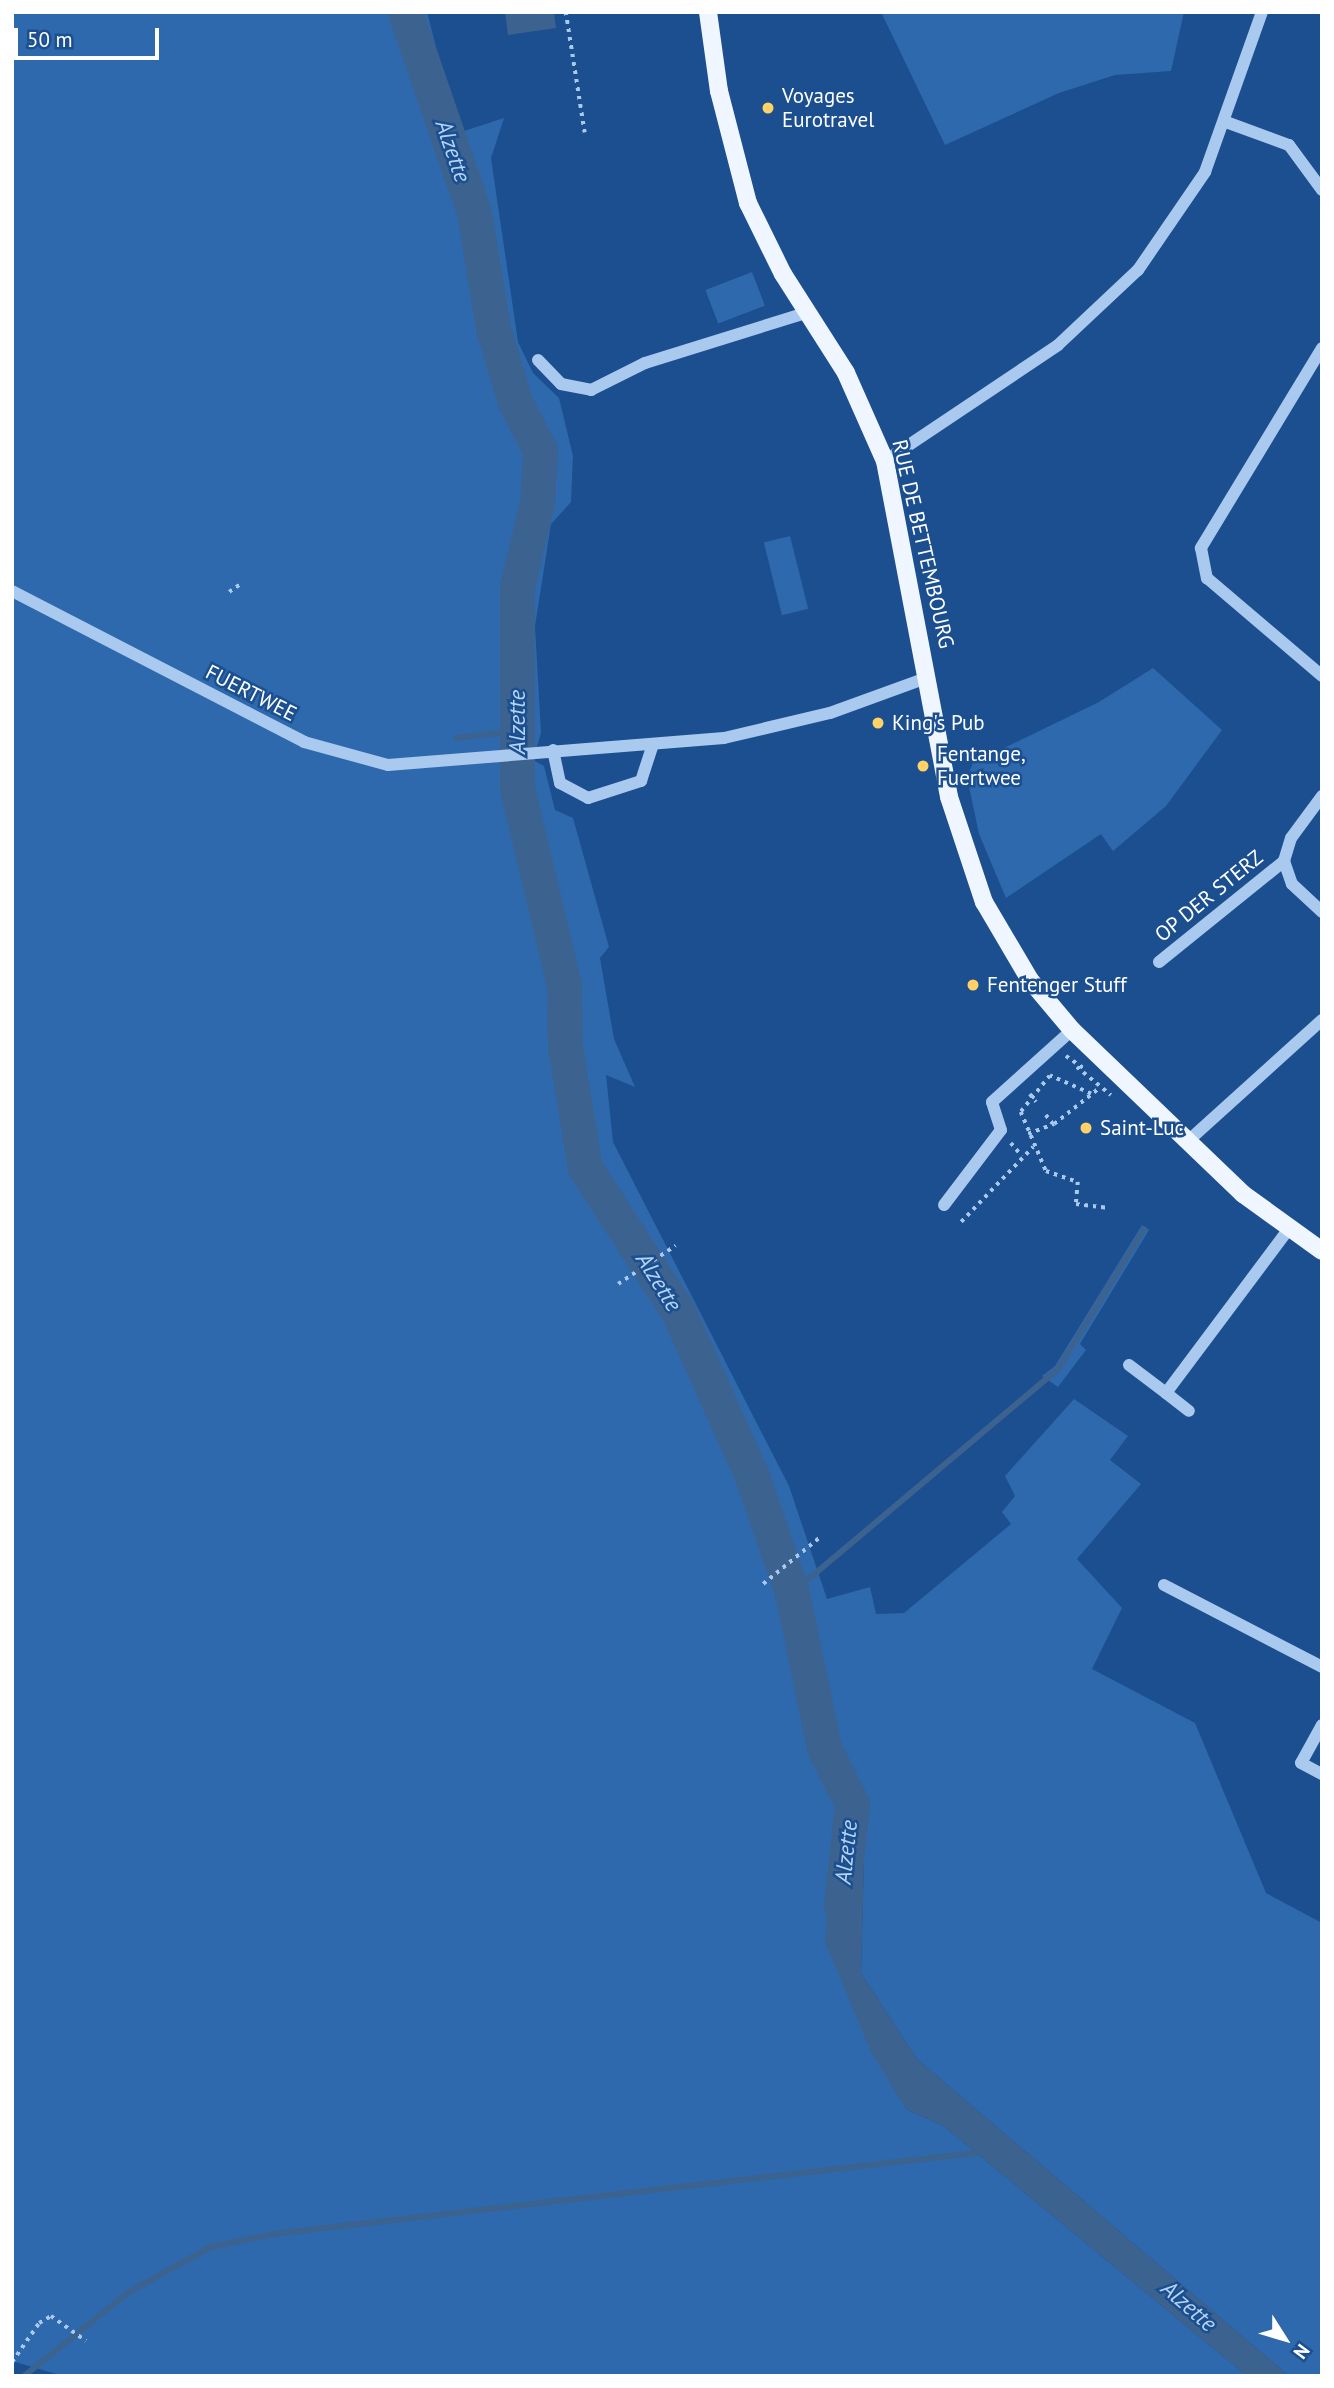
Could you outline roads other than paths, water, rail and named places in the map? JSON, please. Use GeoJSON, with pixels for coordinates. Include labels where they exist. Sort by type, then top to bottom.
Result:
{"type":"FeatureCollection","features":[{"type":"Feature","properties":{"kind":"main road","name":"RUE DE BETTEMBOURG"},"geometry":{"type":"LineString","coordinates":[[708,12],[723,113],[748,203],[806,313],[846,373],[885,461],[929,677],[949,797],[984,902],[1024,970],[1072,1030],[1188,1141],[1288,1230],[1322,1251]]}},
{"type":"Feature","properties":{"kind":"street"},"geometry":{"type":"LineString","coordinates":[[885,461],[983,399],[1096,314],[1185,208],[1226,122],[1262,12]]}},
{"type":"Feature","properties":{"kind":"street"},"geometry":{"type":"LineString","coordinates":[[1256,31],[1269,12]]}},
{"type":"Feature","properties":{"kind":"street"},"geometry":{"type":"LineString","coordinates":[[1226,122],[1289,145],[1322,190]]}},
{"type":"Feature","properties":{"kind":"street"},"geometry":{"type":"LineString","coordinates":[[538,360],[568,388],[591,390],[645,363],[806,313]]}},
{"type":"Feature","properties":{"kind":"street"},"geometry":{"type":"LineString","coordinates":[[1322,348],[1201,548],[1207,578],[1322,676]]}},
{"type":"Feature","properties":{"kind":"street","name":"FUERTWEE"},"geometry":{"type":"LineString","coordinates":[[12,591],[336,755],[388,765],[548,750]]}},
{"type":"Feature","properties":{"kind":"street","name":"RUE DE BETTEMBOURG"},"geometry":{"type":"LineString","coordinates":[[548,750],[653,745],[783,726],[929,677]]}},
{"type":"Feature","properties":{"kind":"street"},"geometry":{"type":"LineString","coordinates":[[548,750],[560,783],[588,798],[641,781],[653,745]]}},
{"type":"Feature","properties":{"kind":"street","name":"OP DER STERZ"},"geometry":{"type":"LineString","coordinates":[[1159,962],[1284,861],[1291,838],[1322,796]]}},
{"type":"Feature","properties":{"kind":"street","name":"OP DER STERZ"},"geometry":{"type":"LineString","coordinates":[[1284,861],[1292,884],[1322,912]]}},
{"type":"Feature","properties":{"kind":"street"},"geometry":{"type":"LineString","coordinates":[[1188,1141],[1322,1020]]}},
{"type":"Feature","properties":{"kind":"street"},"geometry":{"type":"LineString","coordinates":[[943,1205],[1001,1130],[992,1102],[1072,1030]]}},
{"type":"Feature","properties":{"kind":"street"},"geometry":{"type":"LineString","coordinates":[[1166,1393],[1288,1230]]}},
{"type":"Feature","properties":{"kind":"street"},"geometry":{"type":"LineString","coordinates":[[1129,1365],[1189,1410]]}},
{"type":"Feature","properties":{"kind":"street"},"geometry":{"type":"LineString","coordinates":[[1164,1585],[1322,1667]]}},
{"type":"Feature","properties":{"kind":"street"},"geometry":{"type":"LineString","coordinates":[[1322,1725],[1301,1763],[1322,1774]]}},
{"type":"Feature","properties":{"kind":"water"},"geometry":{"type":"Polygon","coordinates":[[[505,12],[554,12],[556,28],[508,35],[505,12]]]}},
{"type":"Feature","properties":{"kind":"water"},"geometry":{"type":"Polygon","coordinates":[[[830,1854],[864,1859],[861,1973],[917,2059],[1289,2376],[1247,2376],[945,2127],[906,2109],[871,2052],[825,1942],[830,1854]]]}},
{"type":"Feature","properties":{"kind":"waterway","name":"Alzette"},"geometry":{"type":"LineString","coordinates":[[405,12],[474,212],[493,328],[515,402],[540,450],[537,503],[517,587],[517,788],[564,985],[565,1046],[585,1168],[678,1311],[753,1479],[792,1593],[824,1748],[852,1804],[841,1904]]}},
{"type":"Feature","properties":{"kind":"waterway"},"geometry":{"type":"LineString","coordinates":[[457,738],[514,731]]}},
{"type":"Feature","properties":{"kind":"waterway"},"geometry":{"type":"LineString","coordinates":[[792,1593],[1058,1369],[1144,1229]]}},
{"type":"Feature","properties":{"kind":"waterway"},"geometry":{"type":"LineString","coordinates":[[24,2376],[129,2292],[211,2247],[273,2234],[983,2152]]}},
{"type":"Feature","properties":{"kind":"place","name":"Voyages Eurotravel"},"geometry":{"type":"Point","coordinates":[768,108]}},
{"type":"Feature","properties":{"kind":"place","name":"King's Pub"},"geometry":{"type":"Point","coordinates":[878,723]}},
{"type":"Feature","properties":{"kind":"place","name":"Fentange, Fuertwee"},"geometry":{"type":"Point","coordinates":[923,766]}},
{"type":"Feature","properties":{"kind":"place","name":"Fentenger Stuff"},"geometry":{"type":"Point","coordinates":[973,985]}},
{"type":"Feature","properties":{"kind":"place","name":"Saint-Luc"},"geometry":{"type":"Point","coordinates":[1086,1128]}}]}
